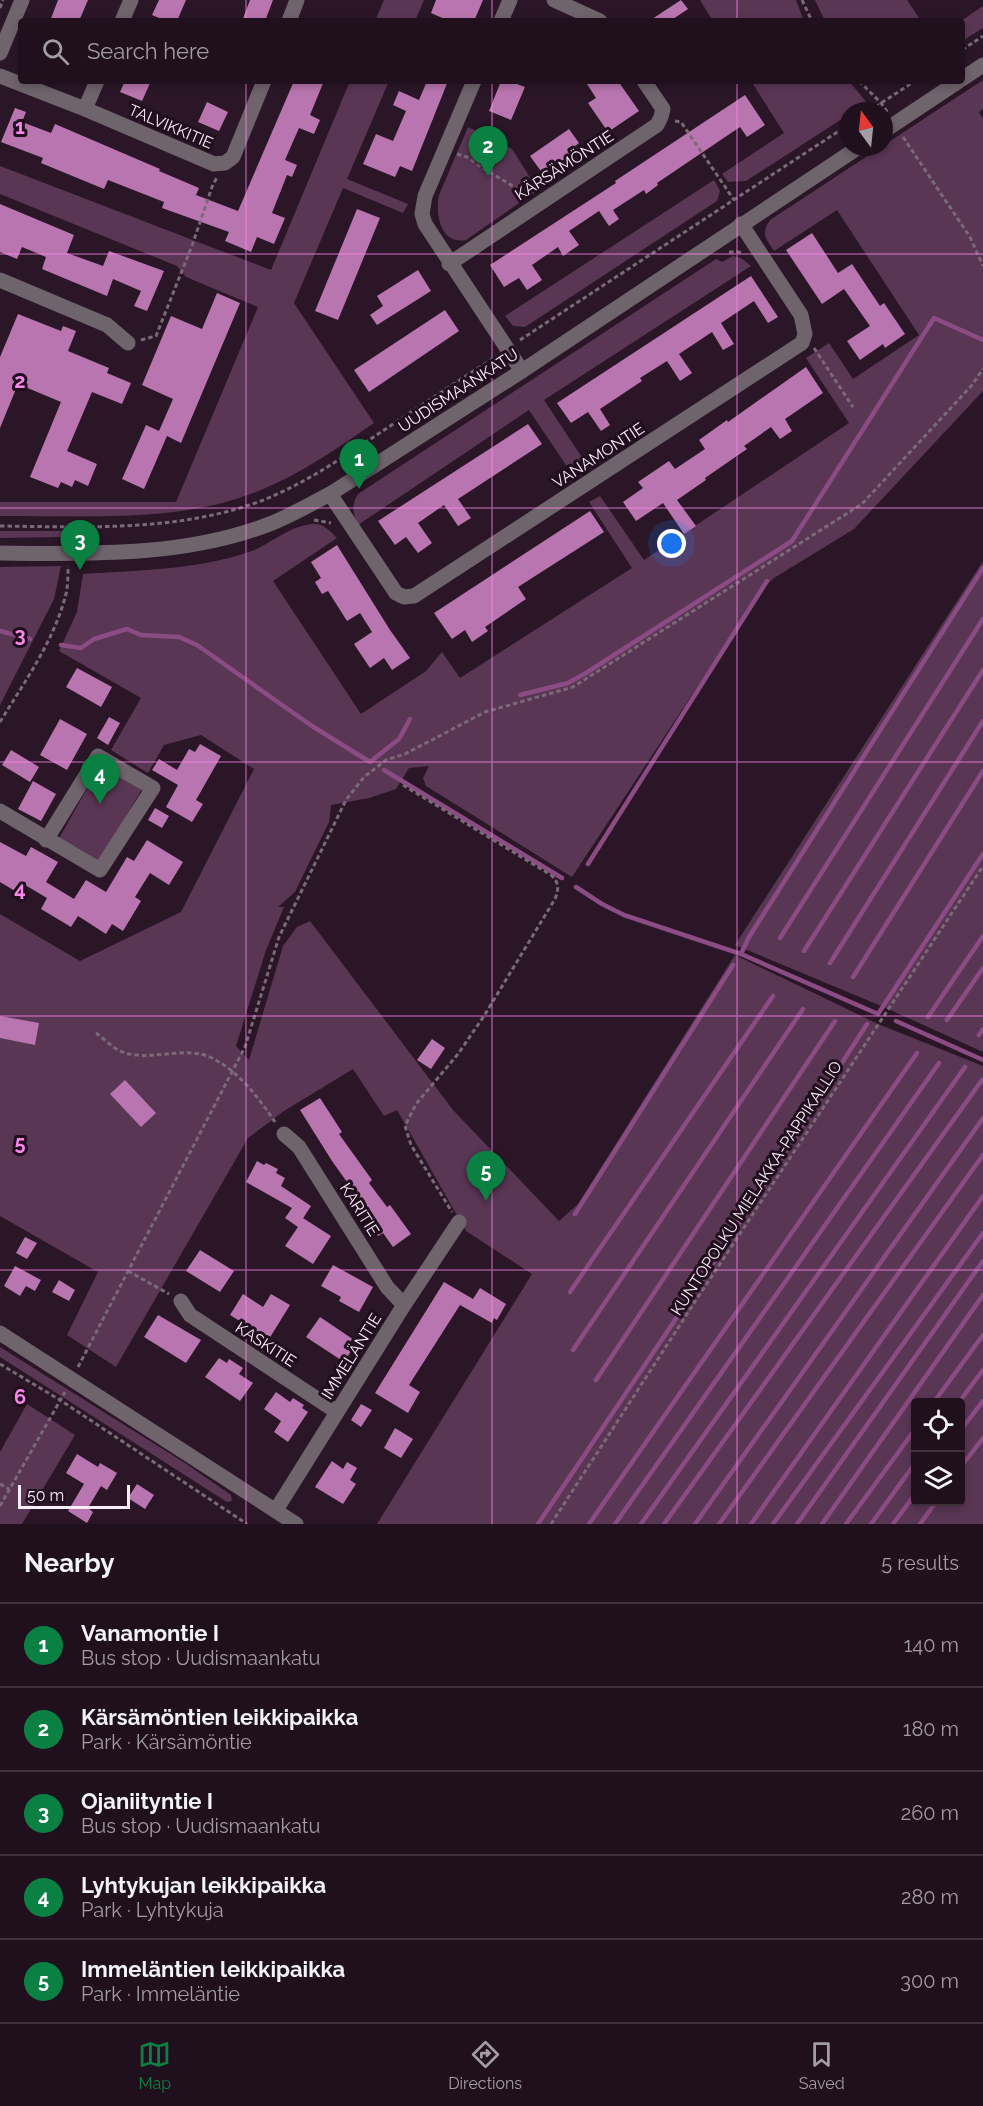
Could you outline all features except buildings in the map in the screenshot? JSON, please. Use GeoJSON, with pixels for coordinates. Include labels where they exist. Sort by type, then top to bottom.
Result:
{"type":"FeatureCollection","features":[{"type":"Feature","properties":{"kind":"street"},"geometry":{"type":"LineString","coordinates":[[0,53],[22,0]]}},
{"type":"Feature","properties":{"kind":"street"},"geometry":{"type":"LineString","coordinates":[[123,18],[131,0]]}},
{"type":"Feature","properties":{"kind":"street"},"geometry":{"type":"LineString","coordinates":[[290,18],[297,0]]}},
{"type":"Feature","properties":{"kind":"street"},"geometry":{"type":"LineString","coordinates":[[502,18],[510,0]]}},
{"type":"Feature","properties":{"kind":"street"},"geometry":{"type":"LineString","coordinates":[[554,0],[593,18]]}},
{"type":"Feature","properties":{"kind":"street"},"geometry":{"type":"LineString","coordinates":[[965,77],[983,65]]}},
{"type":"Feature","properties":{"kind":"street","name":"TALVIKKITIE"},"geometry":{"type":"LineString","coordinates":[[0,76],[18,83]]}},
{"type":"Feature","properties":{"kind":"street","name":"TALVIKKITIE"},"geometry":{"type":"LineString","coordinates":[[21,84],[214,164],[225,163],[233,157],[263,84]]}},
{"type":"Feature","properties":{"kind":"street"},"geometry":{"type":"LineString","coordinates":[[85,109],[96,84]]}},
{"type":"Feature","properties":{"kind":"street"},"geometry":{"type":"LineString","coordinates":[[473,84],[424,196],[422,214],[425,224],[449,264],[522,371]]}},
{"type":"Feature","properties":{"kind":"street"},"geometry":{"type":"LineString","coordinates":[[646,84],[663,109],[662,117]]}},
{"type":"Feature","properties":{"kind":"street"},"geometry":{"type":"LineString","coordinates":[[893,124],[955,84]]}},
{"type":"Feature","properties":{"kind":"street","name":"KÄRSÄMÖNTIE"},"geometry":{"type":"LineString","coordinates":[[449,264],[657,125],[662,117]]}},
{"type":"Feature","properties":{"kind":"street","name":"UUDISMAANKATU"},"geometry":{"type":"LineString","coordinates":[[0,553],[69,554],[151,549],[200,543],[270,523],[298,512],[330,494],[522,371],[845,156]]}},
{"type":"Feature","properties":{"kind":"street"},"geometry":{"type":"LineString","coordinates":[[741,224],[801,315],[805,334]]}},
{"type":"Feature","properties":{"kind":"street"},"geometry":{"type":"LineString","coordinates":[[0,280],[107,325],[128,343]]}},
{"type":"Feature","properties":{"kind":"street","name":"VANAMONTIE"},"geometry":{"type":"LineString","coordinates":[[330,494],[396,593],[404,597],[414,596],[802,343],[805,334]]}},
{"type":"Feature","properties":{"kind":"street"},"geometry":{"type":"LineString","coordinates":[[0,811],[46,840],[99,870],[102,869],[153,788],[98,756],[46,840]]}},
{"type":"Feature","properties":{"kind":"street","name":"KARITIE"},"geometry":{"type":"LineString","coordinates":[[284,1134],[299,1147],[387,1287],[404,1305]]}},
{"type":"Feature","properties":{"kind":"street","name":"IMMELÄNTIE"},"geometry":{"type":"LineString","coordinates":[[276,1510],[404,1305],[459,1222]]}},
{"type":"Feature","properties":{"kind":"street","name":"KASKITIE"},"geometry":{"type":"LineString","coordinates":[[181,1301],[190,1316],[337,1412]]}},
{"type":"Feature","properties":{"kind":"street"},"geometry":{"type":"LineString","coordinates":[[0,1334],[72,1378],[296,1524]]}},
{"type":"Feature","properties":{"kind":"path"},"geometry":{"type":"LineString","coordinates":[[0,8],[3,0]]}},
{"type":"Feature","properties":{"kind":"path"},"geometry":{"type":"LineString","coordinates":[[802,0],[811,18]]}},
{"type":"Feature","properties":{"kind":"path"},"geometry":{"type":"LineString","coordinates":[[965,48],[981,37],[983,43]]}},
{"type":"Feature","properties":{"kind":"path"},"geometry":{"type":"LineString","coordinates":[[863,84],[880,102]]}},
{"type":"Feature","properties":{"kind":"path"},"geometry":{"type":"LineString","coordinates":[[883,102],[910,84]]}},
{"type":"Feature","properties":{"kind":"path"},"geometry":{"type":"LineString","coordinates":[[662,117],[681,122],[734,200]]}},
{"type":"Feature","properties":{"kind":"path"},"geometry":{"type":"LineString","coordinates":[[518,341],[839,131]]}},
{"type":"Feature","properties":{"kind":"path"},"geometry":{"type":"LineString","coordinates":[[893,132],[969,237],[983,266]]}},
{"type":"Feature","properties":{"kind":"path"},"geometry":{"type":"LineString","coordinates":[[443,151],[467,157],[523,192],[535,206]]}},
{"type":"Feature","properties":{"kind":"path"},"geometry":{"type":"LineString","coordinates":[[128,343],[156,336],[194,243],[212,187],[225,163]]}},
{"type":"Feature","properties":{"kind":"path"},"geometry":{"type":"LineString","coordinates":[[698,223],[702,228]]}},
{"type":"Feature","properties":{"kind":"path"},"geometry":{"type":"LineString","coordinates":[[726,253],[739,252],[746,255],[758,248]]}},
{"type":"Feature","properties":{"kind":"path"},"geometry":{"type":"LineString","coordinates":[[805,334],[854,407]]}},
{"type":"Feature","properties":{"kind":"path"},"geometry":{"type":"LineString","coordinates":[[0,526],[70,527],[167,523],[232,510],[288,489],[340,459],[495,357]]}},
{"type":"Feature","properties":{"kind":"path"},"geometry":{"type":"LineString","coordinates":[[0,1506],[72,1378],[245,1047],[279,936],[346,800],[364,777],[386,760],[405,754],[485,712],[573,687],[862,504],[972,385],[983,369]]}},
{"type":"Feature","properties":{"kind":"path"},"geometry":{"type":"LineString","coordinates":[[340,459],[344,465]]}},
{"type":"Feature","properties":{"kind":"path"},"geometry":{"type":"LineString","coordinates":[[310,521],[317,519],[333,524],[344,517]]}},
{"type":"Feature","properties":{"kind":"path"},"geometry":{"type":"LineString","coordinates":[[70,527],[70,534]]}},
{"type":"Feature","properties":{"kind":"path"},"geometry":{"type":"LineString","coordinates":[[0,722],[57,624],[67,592],[69,565]]}},
{"type":"Feature","properties":{"kind":"path"},"geometry":{"type":"LineString","coordinates":[[404,785],[551,875],[558,886],[555,899],[484,1016],[449,1065],[416,1104],[405,1126],[411,1145],[459,1222]]}},
{"type":"Feature","properties":{"kind":"path","name":"KUNTOPOLKU MIELAKKA-PAPPIKALLIO"},"geometry":{"type":"LineString","coordinates":[[551,1524],[983,866]]}},
{"type":"Feature","properties":{"kind":"path"},"geometry":{"type":"LineString","coordinates":[[96,1033],[119,1051],[148,1056],[177,1053],[208,1056],[253,1090],[284,1134]]}},
{"type":"Feature","properties":{"kind":"path"},"geometry":{"type":"LineString","coordinates":[[128,1271],[181,1301]]}},
{"type":"Feature","properties":{"kind":"path"},"geometry":{"type":"LineString","coordinates":[[0,1364],[60,1400],[247,1524]]}},
{"type":"Feature","properties":{"kind":"path"},"geometry":{"type":"LineString","coordinates":[[0,1484],[9,1489]]}},
{"type":"Feature","properties":{"kind":"shaded area"},"geometry":{"type":"Polygon","coordinates":[[[384,0],[424,0],[416,18],[376,18],[384,0]]]}},
{"type":"Feature","properties":{"kind":"shaded area"},"geometry":{"type":"Polygon","coordinates":[[[700,0],[796,0],[803,18],[711,18],[700,0]]]}},
{"type":"Feature","properties":{"kind":"shaded area"},"geometry":{"type":"Polygon","coordinates":[[[815,0],[907,0],[919,18],[824,18],[815,0]]]}},
{"type":"Feature","properties":{"kind":"shaded area"},"geometry":{"type":"Polygon","coordinates":[[[983,6],[983,28],[965,39],[965,18],[983,6]]]}},
{"type":"Feature","properties":{"kind":"shaded area"},"geometry":{"type":"Polygon","coordinates":[[[983,80],[983,109],[979,112],[983,119],[983,391],[854,529],[774,578],[761,590],[572,877],[426,786],[423,778],[429,766],[409,768],[396,789],[369,798],[331,805],[329,822],[295,892],[278,907],[284,907],[266,950],[236,1046],[249,1060],[283,946],[297,927],[310,921],[453,1110],[559,1221],[578,1204],[735,955],[878,1024],[983,1066],[983,1524],[377,1524],[532,1274],[466,1231],[397,1110],[384,1116],[353,1069],[284,1111],[248,1138],[116,1367],[67,1335],[98,1272],[0,1216],[0,914],[80,961],[181,912],[254,769],[201,735],[164,745],[148,773],[111,750],[141,698],[59,651],[77,612],[83,574],[169,568],[211,562],[260,548],[298,527],[318,524],[337,538],[273,581],[361,714],[426,671],[442,652],[460,678],[632,568],[589,502],[600,496],[644,560],[849,423],[806,358],[829,343],[853,379],[919,335],[837,210],[774,251],[765,236],[770,220],[867,156],[893,156],[893,139],[983,80]]]}},
{"type":"Feature","properties":{"kind":"shaded area"},"geometry":{"type":"Polygon","coordinates":[[[349,84],[388,84],[347,179],[408,204],[403,213],[343,188],[294,303],[374,423],[291,476],[230,501],[165,513],[0,516],[0,502],[176,502],[258,307],[186,277],[177,266],[0,194],[0,166],[271,270],[349,84]]]}},
{"type":"Feature","properties":{"kind":"shaded area"},"geometry":{"type":"Polygon","coordinates":[[[753,84],[851,84],[866,102],[839,102],[839,121],[746,181],[728,182],[722,174],[784,133],[753,84]]]}},
{"type":"Feature","properties":{"kind":"shaded area"},"geometry":{"type":"Polygon","coordinates":[[[468,127],[512,149],[538,190],[466,240],[457,240],[445,233],[439,219],[438,203],[439,195],[468,127]]]}},
{"type":"Feature","properties":{"kind":"shaded area"},"geometry":{"type":"Polygon","coordinates":[[[714,180],[720,191],[717,201],[525,327],[513,326],[505,316],[714,180]]]}},
{"type":"Feature","properties":{"kind":"shaded area"},"geometry":{"type":"Polygon","coordinates":[[[733,256],[741,258],[751,266],[544,400],[589,468],[574,477],[529,410],[358,525],[354,502],[358,494],[716,259],[722,262],[733,256]]]}},
{"type":"Feature","properties":{"kind":"shaded area"},"geometry":{"type":"Polygon","coordinates":[[[0,531],[65,532],[61,537],[0,538],[0,531]]]}},
{"type":"Feature","properties":{"kind":"shaded area"},"geometry":{"type":"Polygon","coordinates":[[[983,561],[983,1052],[886,1008],[735,945],[983,561]]]}},
{"type":"Feature","properties":{"kind":"shaded area"},"geometry":{"type":"Polygon","coordinates":[[[61,566],[54,599],[0,705],[0,567],[61,566]]]}},
{"type":"Feature","properties":{"kind":"shaded area"},"geometry":{"type":"Polygon","coordinates":[[[100,766],[142,789],[100,862],[58,840],[100,766]]]}},
{"type":"Feature","properties":{"kind":"shaded area"},"geometry":{"type":"Polygon","coordinates":[[[0,1347],[185,1463],[231,1495],[232,1501],[227,1502],[0,1357],[0,1347]]]}},
{"type":"Feature","properties":{"kind":"shaded area"},"geometry":{"type":"Polygon","coordinates":[[[27,1404],[75,1435],[22,1524],[0,1524],[0,1452],[27,1404]]]}},
{"type":"Feature","properties":{"kind":"waterway"},"geometry":{"type":"LineString","coordinates":[[520,695],[568,683],[586,673],[792,541],[934,318],[983,340]]}},
{"type":"Feature","properties":{"kind":"waterway"},"geometry":{"type":"LineString","coordinates":[[741,954],[749,937],[983,568]]}},
{"type":"Feature","properties":{"kind":"waterway"},"geometry":{"type":"LineString","coordinates":[[588,864],[767,581]]}},
{"type":"Feature","properties":{"kind":"waterway"},"geometry":{"type":"LineString","coordinates":[[780,938],[983,619]]}},
{"type":"Feature","properties":{"kind":"waterway"},"geometry":{"type":"LineString","coordinates":[[61,645],[81,648],[94,639],[127,629],[141,635],[179,637],[197,645],[312,726],[370,762],[399,739],[410,719]]}},
{"type":"Feature","properties":{"kind":"waterway"},"geometry":{"type":"LineString","coordinates":[[0,631],[30,639]]}},
{"type":"Feature","properties":{"kind":"waterway"},"geometry":{"type":"LineString","coordinates":[[804,951],[983,670]]}},
{"type":"Feature","properties":{"kind":"waterway"},"geometry":{"type":"LineString","coordinates":[[830,963],[983,721]]}},
{"type":"Feature","properties":{"kind":"waterway"},"geometry":{"type":"LineString","coordinates":[[384,770],[562,878]]}},
{"type":"Feature","properties":{"kind":"waterway"},"geometry":{"type":"LineString","coordinates":[[853,977],[983,771]]}},
{"type":"Feature","properties":{"kind":"waterway"},"geometry":{"type":"LineString","coordinates":[[576,887],[624,915],[741,954],[878,1014],[983,854]]}},
{"type":"Feature","properties":{"kind":"waterway"},"geometry":{"type":"LineString","coordinates":[[928,1017],[983,936]]}},
{"type":"Feature","properties":{"kind":"waterway"},"geometry":{"type":"LineString","coordinates":[[575,1214],[733,965]]}},
{"type":"Feature","properties":{"kind":"waterway"},"geometry":{"type":"LineString","coordinates":[[947,1020],[983,968]]}},
{"type":"Feature","properties":{"kind":"waterway"},"geometry":{"type":"LineString","coordinates":[[570,1292],[773,996]]}},
{"type":"Feature","properties":{"kind":"waterway"},"geometry":{"type":"LineString","coordinates":[[573,1350],[803,1009]]}},
{"type":"Feature","properties":{"kind":"waterway"},"geometry":{"type":"LineString","coordinates":[[596,1380],[835,1021]]}},
{"type":"Feature","properties":{"kind":"waterway"},"geometry":{"type":"LineString","coordinates":[[896,1021],[983,1060]]}},
{"type":"Feature","properties":{"kind":"waterway"},"geometry":{"type":"LineString","coordinates":[[538,1524],[710,1268],[867,1024]]}},
{"type":"Feature","properties":{"kind":"waterway"},"geometry":{"type":"LineString","coordinates":[[979,1035],[983,1029]]}},
{"type":"Feature","properties":{"kind":"waterway"},"geometry":{"type":"LineString","coordinates":[[589,1524],[917,1053]]}},
{"type":"Feature","properties":{"kind":"waterway"},"geometry":{"type":"LineString","coordinates":[[615,1524],[939,1063]]}},
{"type":"Feature","properties":{"kind":"waterway"},"geometry":{"type":"LineString","coordinates":[[641,1524],[965,1067]]}},
{"type":"Feature","properties":{"kind":"waterway"},"geometry":{"type":"LineString","coordinates":[[664,1524],[982,1080]]}},
{"type":"Feature","properties":{"kind":"waterway"},"geometry":{"type":"LineString","coordinates":[[695,1524],[983,1118]]}},
{"type":"Feature","properties":{"kind":"waterway"},"geometry":{"type":"LineString","coordinates":[[719,1524],[983,1155]]}},
{"type":"Feature","properties":{"kind":"waterway"},"geometry":{"type":"LineString","coordinates":[[751,1524],[983,1196]]}},
{"type":"Feature","properties":{"kind":"waterway"},"geometry":{"type":"LineString","coordinates":[[773,1524],[983,1233]]}},
{"type":"Feature","properties":{"kind":"waterway"},"geometry":{"type":"LineString","coordinates":[[797,1524],[983,1261]]}},
{"type":"Feature","properties":{"kind":"waterway"},"geometry":{"type":"LineString","coordinates":[[822,1524],[983,1295]]}},
{"type":"Feature","properties":{"kind":"waterway"},"geometry":{"type":"LineString","coordinates":[[937,1398],[983,1335]]}},
{"type":"Feature","properties":{"kind":"waterway"},"geometry":{"type":"LineString","coordinates":[[962,1398],[983,1370]]}},
{"type":"Feature","properties":{"kind":"waterway"},"geometry":{"type":"LineString","coordinates":[[965,1424],[983,1401]]}},
{"type":"Feature","properties":{"kind":"waterway"},"geometry":{"type":"LineString","coordinates":[[846,1524],[911,1435]]}},
{"type":"Feature","properties":{"kind":"waterway"},"geometry":{"type":"LineString","coordinates":[[965,1461],[983,1438]]}},
{"type":"Feature","properties":{"kind":"waterway"},"geometry":{"type":"LineString","coordinates":[[871,1524],[911,1469]]}},
{"type":"Feature","properties":{"kind":"waterway"},"geometry":{"type":"LineString","coordinates":[[893,1524],[911,1500]]}},
{"type":"Feature","properties":{"kind":"waterway"},"geometry":{"type":"LineString","coordinates":[[920,1524],[933,1506]]}},
{"type":"Feature","properties":{"kind":"place","name":"Kärsämöntien leikkipaikka"},"geometry":{"type":"Point","coordinates":[488,176]}},
{"type":"Feature","properties":{"kind":"place","name":"Vanamontie I"},"geometry":{"type":"Point","coordinates":[359,489]}},
{"type":"Feature","properties":{"kind":"place","name":"Ojaniityntie I"},"geometry":{"type":"Point","coordinates":[80,570]}},
{"type":"Feature","properties":{"kind":"place","name":"Lyhtykujan leikkipaikka"},"geometry":{"type":"Point","coordinates":[100,804]}},
{"type":"Feature","properties":{"kind":"place","name":"Immeläntien leikkipaikka"},"geometry":{"type":"Point","coordinates":[486,1201]}}]}
